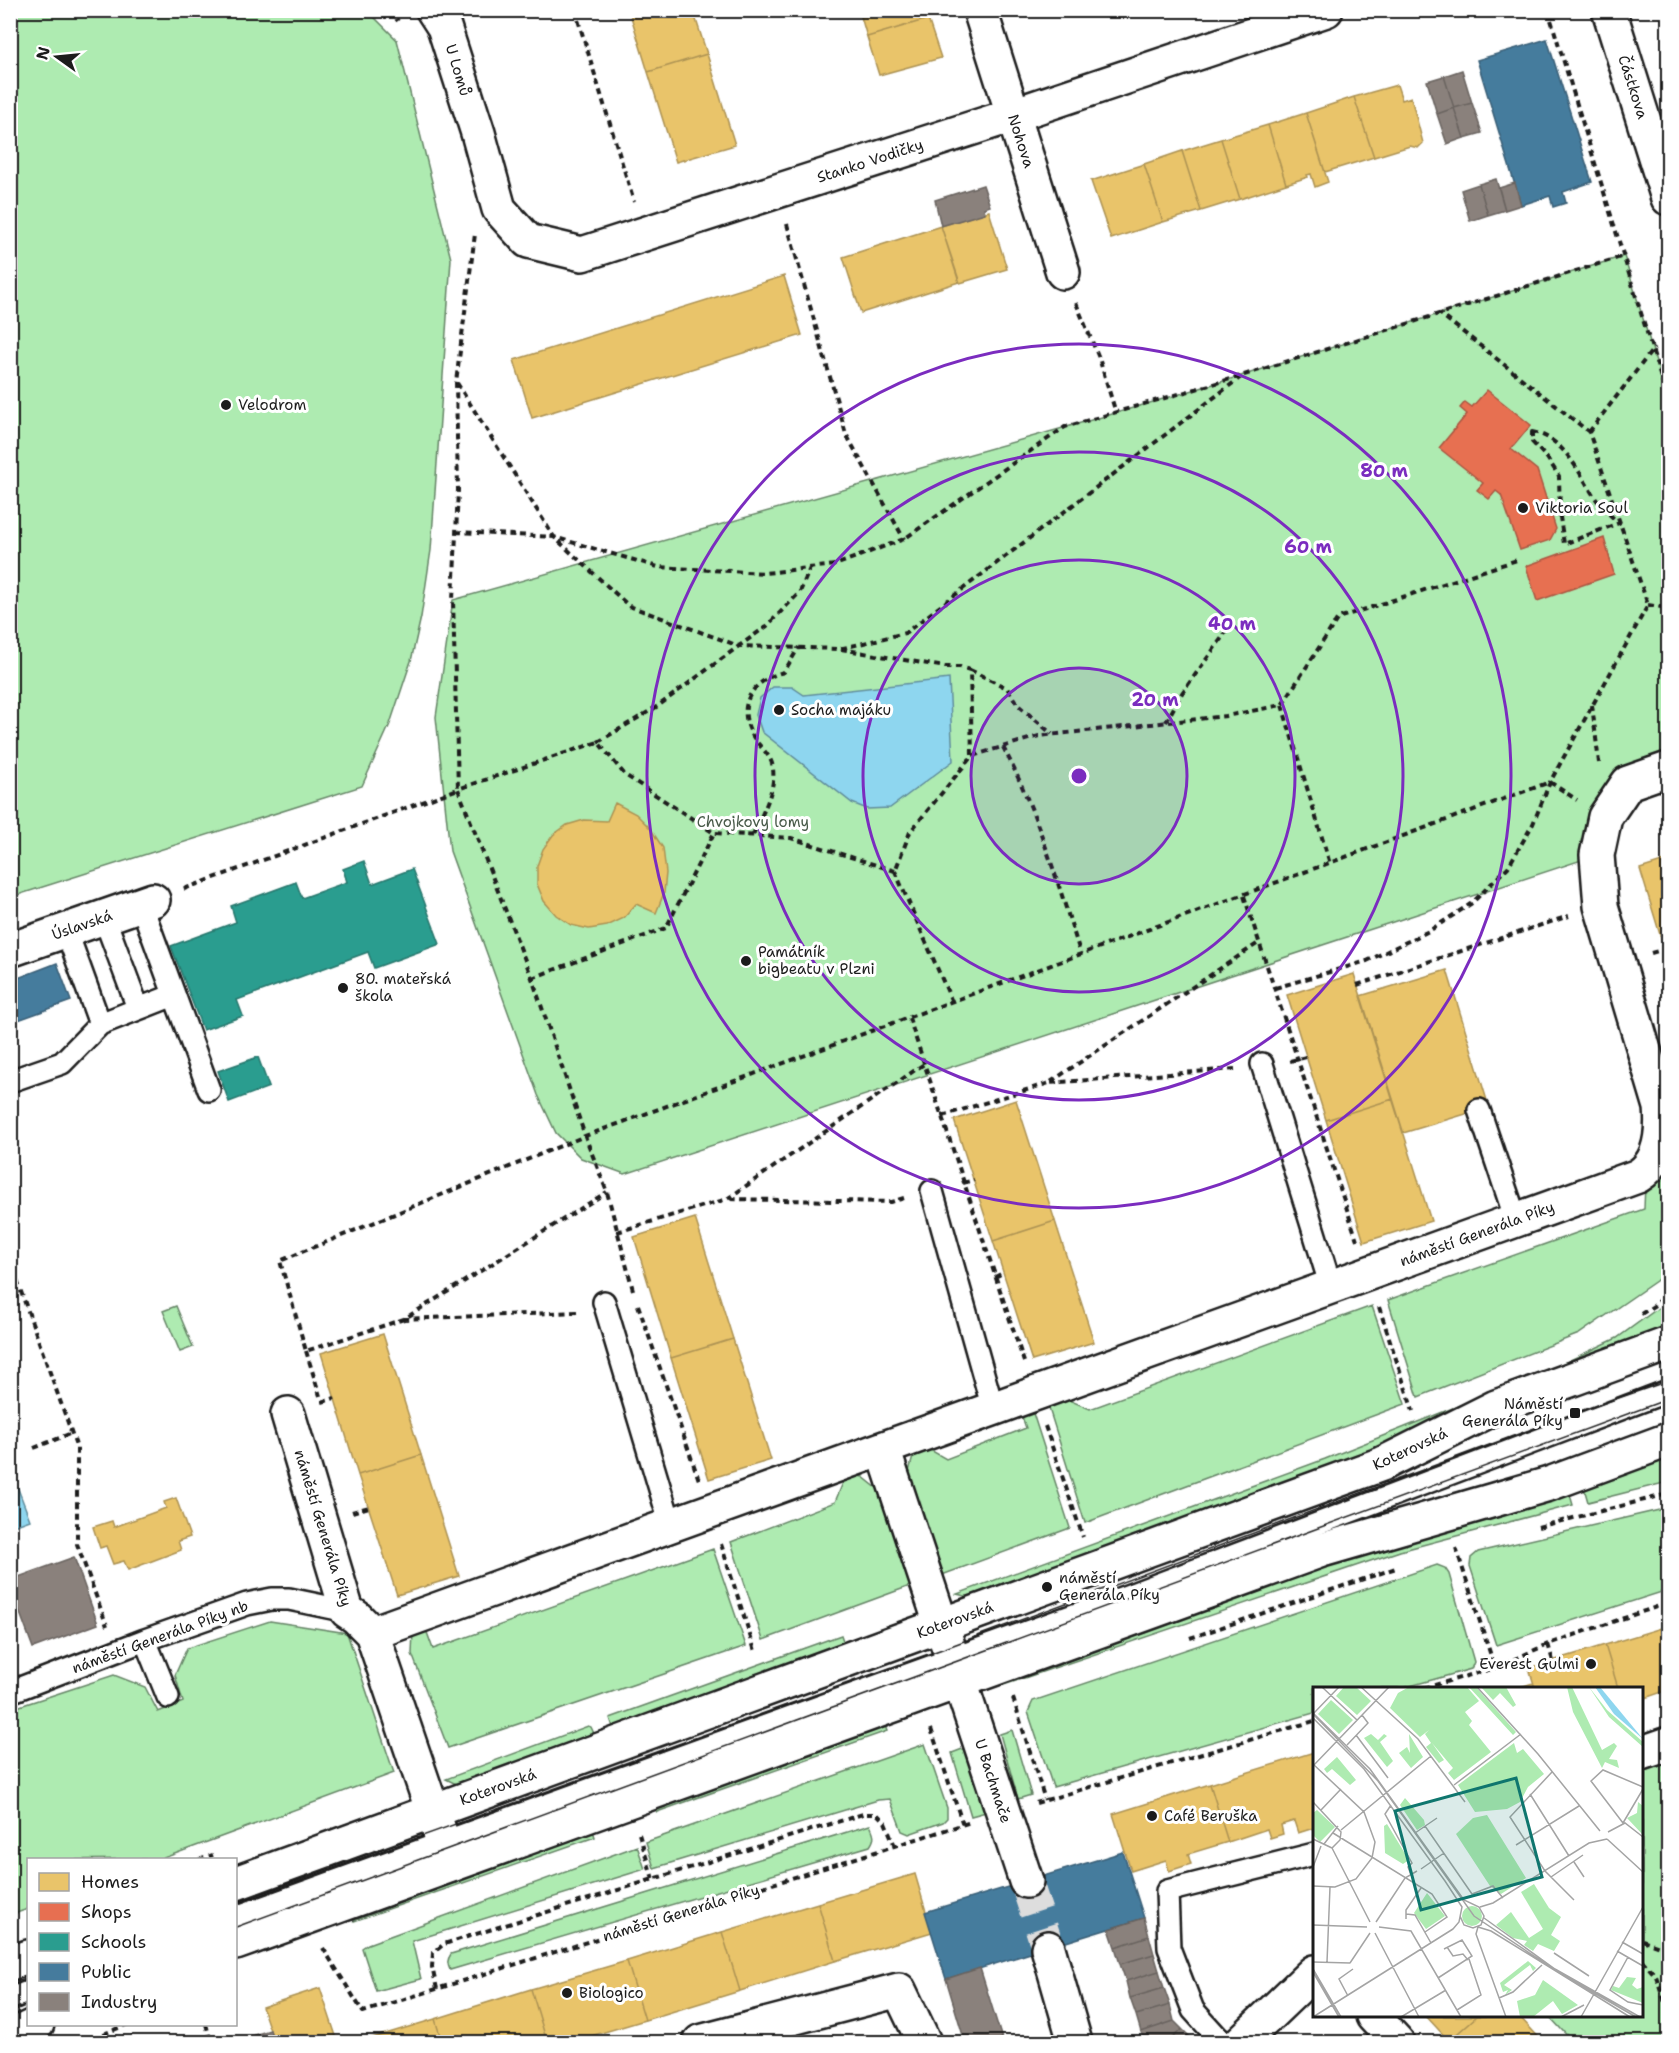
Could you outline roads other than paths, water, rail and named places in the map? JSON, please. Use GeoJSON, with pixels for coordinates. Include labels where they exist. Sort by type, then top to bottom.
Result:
{"type":"FeatureCollection","features":[{"type":"Feature","properties":{"kind":"street","name":"U Lomů"},"geometry":{"type":"LineString","coordinates":[[433,10],[444,27],[478,133]]}},
{"type":"Feature","properties":{"kind":"street","name":"Nohova"},"geometry":{"type":"LineString","coordinates":[[980,10],[1063,272]]}},
{"type":"Feature","properties":{"kind":"street","name":"Stanko Vodičky"},"geometry":{"type":"LineString","coordinates":[[478,133],[499,209],[528,241],[582,254],[1013,115],[1326,10]]}},
{"type":"Feature","properties":{"kind":"street","name":"Částkova"},"geometry":{"type":"LineString","coordinates":[[1609,10],[1668,198]]}},
{"type":"Feature","properties":{"kind":"street","name":"náměstí Generála Píky"},"geometry":{"type":"LineString","coordinates":[[372,1633],[1645,1172],[1655,1158],[1660,1136],[1661,1107],[1599,891],[1597,855],[1605,817],[1628,783],[1668,769]]}},
{"type":"Feature","properties":{"kind":"street","name":"Úslavská"},"geometry":{"type":"LineString","coordinates":[[10,950],[147,902]]}},
{"type":"Feature","properties":{"kind":"street","name":"Koterovská"},"geometry":{"type":"LineString","coordinates":[[237,1883],[1382,1464],[1496,1407],[1668,1344]]}},
{"type":"Feature","properties":{"kind":"street","name":"náměstí Generála Píky"},"geometry":{"type":"LineString","coordinates":[[288,1414],[347,1611],[372,1633],[447,1854]]}},
{"type":"Feature","properties":{"kind":"street"},"geometry":{"type":"LineString","coordinates":[[237,1943],[447,1854],[956,1670],[1322,1550],[1549,1484],[1668,1440]]}},
{"type":"Feature","properties":{"kind":"street"},"geometry":{"type":"LineString","coordinates":[[883,1449],[956,1670]]}},
{"type":"Feature","properties":{"kind":"street","name":"U Bachmače"},"geometry":{"type":"LineString","coordinates":[[956,1670],[1026,1881]]}},
{"type":"Feature","properties":{"kind":"street"},"geometry":{"type":"LineString","coordinates":[[1643,1752],[1668,1744]]}},
{"type":"Feature","properties":{"kind":"street"},"geometry":{"type":"LineString","coordinates":[[1048,1948],[1075,2043]]}},
{"type":"Feature","properties":{"kind":"street"},"geometry":{"type":"LineString","coordinates":[[10,1963],[27,1957]]}},
{"type":"Feature","properties":{"kind":"street"},"geometry":{"type":"LineString","coordinates":[[1240,2043],[1313,1973]]}},
{"type":"Feature","properties":{"kind":"street"},"geometry":{"type":"LineString","coordinates":[[700,2043],[899,1990],[924,2043]]}},
{"type":"Feature","properties":{"kind":"street"},"geometry":{"type":"LineString","coordinates":[[1374,2017],[1397,2043]]}},
{"type":"Feature","properties":{"kind":"street"},"geometry":{"type":"LineString","coordinates":[[10,2037],[35,2026]]}},
{"type":"Feature","properties":{"kind":"lane"},"geometry":{"type":"LineString","coordinates":[[147,902],[174,995],[209,1090]]}},
{"type":"Feature","properties":{"kind":"lane"},"geometry":{"type":"LineString","coordinates":[[104,917],[138,1008]]}},
{"type":"Feature","properties":{"kind":"lane"},"geometry":{"type":"LineString","coordinates":[[66,930],[100,1024]]}},
{"type":"Feature","properties":{"kind":"lane"},"geometry":{"type":"LineString","coordinates":[[10,1081],[62,1063],[100,1024],[174,995]]}},
{"type":"Feature","properties":{"kind":"lane"},"geometry":{"type":"LineString","coordinates":[[1262,1064],[1332,1287]]}},
{"type":"Feature","properties":{"kind":"lane"},"geometry":{"type":"LineString","coordinates":[[1479,1110],[1516,1220]]}},
{"type":"Feature","properties":{"kind":"lane"},"geometry":{"type":"LineString","coordinates":[[932,1191],[993,1409]]}},
{"type":"Feature","properties":{"kind":"lane"},"geometry":{"type":"LineString","coordinates":[[604,1302],[671,1526]]}},
{"type":"Feature","properties":{"kind":"lane"},"geometry":{"type":"LineString","coordinates":[[956,1670],[1127,1596],[1668,1391]]}},
{"type":"Feature","properties":{"kind":"lane","name":"náměstí Generála Píky nb"},"geometry":{"type":"LineString","coordinates":[[10,1692],[247,1604],[272,1599],[289,1599],[347,1611]]}},
{"type":"Feature","properties":{"kind":"lane"},"geometry":{"type":"LineString","coordinates":[[145,1640],[168,1697]]}},
{"type":"Feature","properties":{"kind":"lane"},"geometry":{"type":"LineString","coordinates":[[237,1917],[447,1854]]}},
{"type":"Feature","properties":{"kind":"lane"},"geometry":{"type":"LineString","coordinates":[[1222,2043],[1193,2010],[1169,1948],[1167,1891],[1313,1854]]}},
{"type":"Feature","properties":{"kind":"lane"},"geometry":{"type":"LineString","coordinates":[[10,1999],[27,1992]]}},
{"type":"Feature","properties":{"kind":"water"},"geometry":{"type":"Polygon","coordinates":[[[949,679],[953,761],[890,808],[867,809],[852,803],[762,732],[756,715],[760,698],[773,687],[792,687],[804,695],[949,679]]]}},
{"type":"Feature","properties":{"kind":"water"},"geometry":{"type":"Polygon","coordinates":[[[12,1473],[30,1520],[11,1527],[10,1474],[12,1473]]]}},
{"type":"Feature","properties":{"kind":"tunnel"},"geometry":{"type":"LineString","coordinates":[[1026,1881],[1048,1948]]}},
{"type":"Feature","properties":{"kind":"tram line"},"geometry":{"type":"LineString","coordinates":[[237,1903],[948,1647],[1575,1413],[1668,1381]]}},
{"type":"Feature","properties":{"kind":"tram line"},"geometry":{"type":"LineString","coordinates":[[237,1927],[1668,1399]]}},
{"type":"Feature","properties":{"kind":"tram line"},"geometry":{"type":"LineString","coordinates":[[10,1984],[27,1978]]}},
{"type":"Feature","properties":{"kind":"tram line"},"geometry":{"type":"LineString","coordinates":[[10,2010],[27,2004]]}},
{"type":"Feature","properties":{"kind":"place","name":"Velodrom"},"geometry":{"type":"Point","coordinates":[226,405]}},
{"type":"Feature","properties":{"kind":"place","name":"Viktoria Soul"},"geometry":{"type":"Point","coordinates":[1523,508]}},
{"type":"Feature","properties":{"kind":"place","name":"Socha majáku"},"geometry":{"type":"Point","coordinates":[779,710]}},
{"type":"Feature","properties":{"kind":"place","name":"Památník bigbeatu v Plzni"},"geometry":{"type":"Point","coordinates":[746,961]}},
{"type":"Feature","properties":{"kind":"place","name":"80. mateřská škola"},"geometry":{"type":"Point","coordinates":[343,988]}},
{"type":"Feature","properties":{"kind":"place","name":"Náměstí Generála Píky"},"geometry":{"type":"Point","coordinates":[1575,1413]}},
{"type":"Feature","properties":{"kind":"place","name":"náměstí Generála Píky"},"geometry":{"type":"Point","coordinates":[1047,1587]}},
{"type":"Feature","properties":{"kind":"place","name":"Everest Gulmi"},"geometry":{"type":"Point","coordinates":[1591,1664]}},
{"type":"Feature","properties":{"kind":"place","name":"Café Beruška"},"geometry":{"type":"Point","coordinates":[1152,1816]}},
{"type":"Feature","properties":{"kind":"place","name":"Biologico"},"geometry":{"type":"Point","coordinates":[567,1993]}},
{"type":"Feature","properties":{"kind":"park label","name":"Chvojkovy lomy"},"geometry":{"type":"Point","coordinates":[753,822]}}]}
